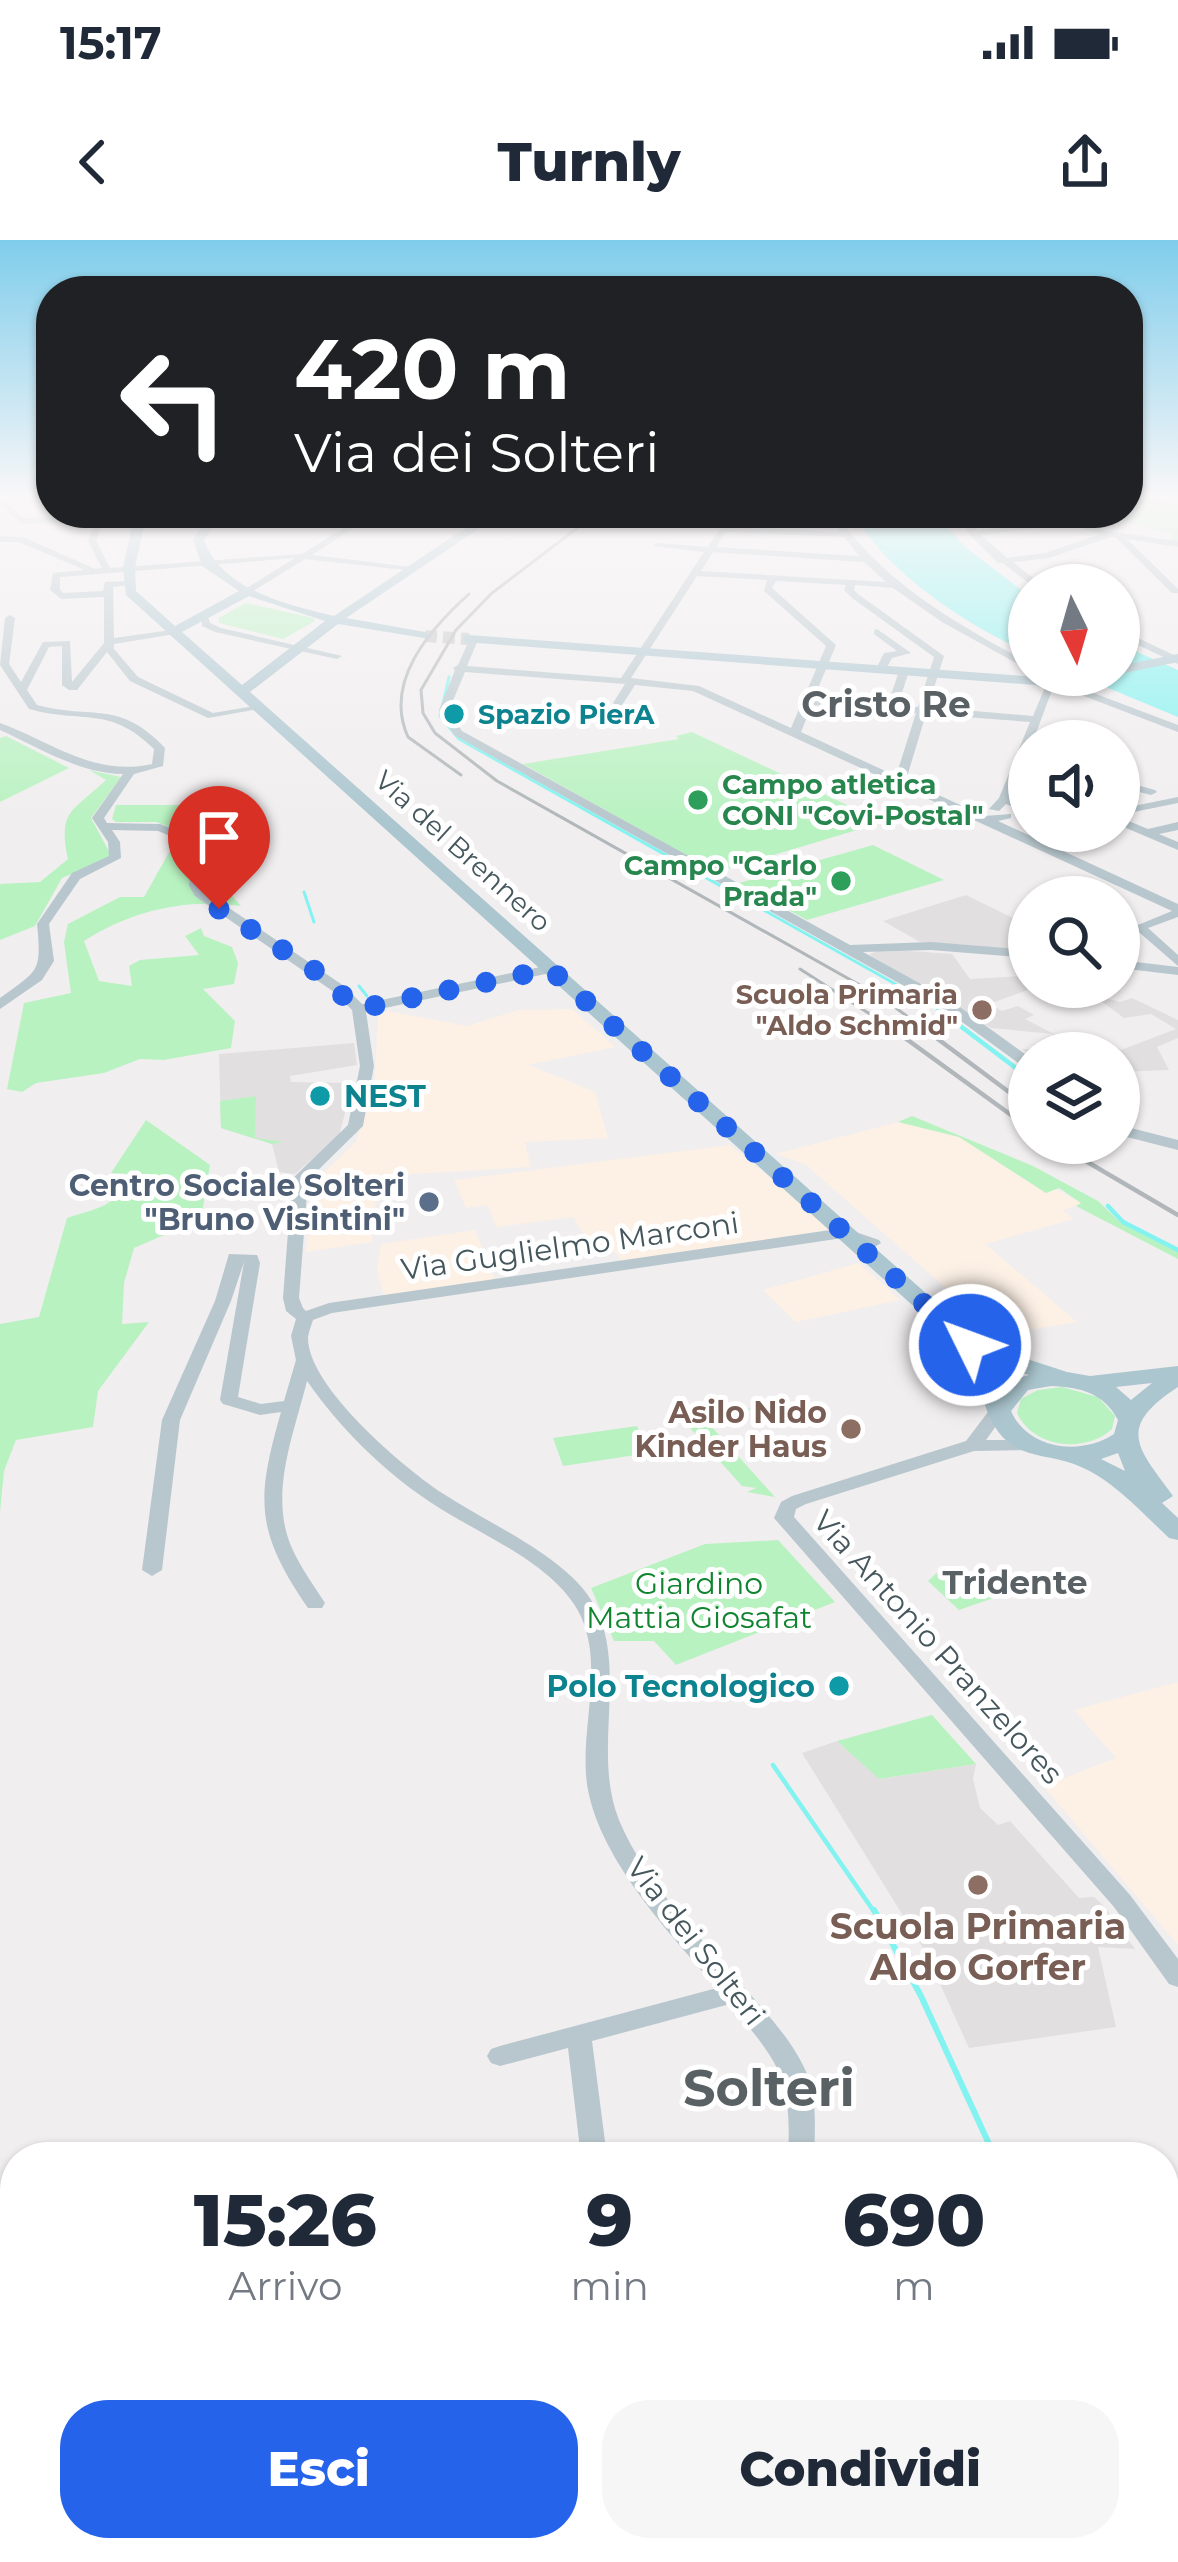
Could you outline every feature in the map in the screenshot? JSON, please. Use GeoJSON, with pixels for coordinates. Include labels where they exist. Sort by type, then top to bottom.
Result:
{"type":"FeatureCollection","features":[{"type":"Feature","properties":{"kind":"main road","name":"Via del Brennero"},"geometry":{"type":"LineString","coordinates":[[154,606],[175,632],[227,679],[246,686],[260,708],[987,1363],[1000,1408]]}},
{"type":"Feature","properties":{"kind":"main road"},"geometry":{"type":"LineString","coordinates":[[175,632],[224,606]]}},
{"type":"Feature","properties":{"kind":"main road"},"geometry":{"type":"LineString","coordinates":[[287,606],[323,620],[425,636]]}},
{"type":"Feature","properties":{"kind":"main road"},"geometry":{"type":"LineString","coordinates":[[341,618],[358,606]]}},
{"type":"Feature","properties":{"kind":"main road"},"geometry":{"type":"LineString","coordinates":[[246,686],[298,648],[323,620],[341,618],[361,625]]}},
{"type":"Feature","properties":{"kind":"main road"},"geometry":{"type":"LineString","coordinates":[[471,639],[1008,676]]}},
{"type":"Feature","properties":{"kind":"main road"},"geometry":{"type":"LineString","coordinates":[[1140,666],[1175,659]]}},
{"type":"Feature","properties":{"kind":"main road","name":"Via del Brennero"},"geometry":{"type":"LineString","coordinates":[[755,1156],[819,1196],[846,1235],[1005,1356],[1061,1378]]}},
{"type":"Feature","properties":{"kind":"main road"},"geometry":{"type":"LineString","coordinates":[[1178,1375],[1089,1383],[1061,1378],[1020,1385],[1000,1408],[1011,1432],[1034,1446],[1073,1454],[1117,1477],[1178,1532]]}},
{"type":"Feature","properties":{"kind":"main road"},"geometry":{"type":"LineString","coordinates":[[1073,1454],[1103,1450],[1128,1428],[1148,1397],[1178,1375]]}},
{"type":"Feature","properties":{"kind":"main road"},"geometry":{"type":"LineString","coordinates":[[1089,1383],[1120,1401],[1141,1476],[1178,1512]]}},
{"type":"Feature","properties":{"kind":"street"},"geometry":{"type":"LineString","coordinates":[[108,606],[112,659],[134,679],[212,716],[260,708]]}},
{"type":"Feature","properties":{"kind":"street"},"geometry":{"type":"LineString","coordinates":[[618,703],[642,652],[672,606]]}},
{"type":"Feature","properties":{"kind":"street"},"geometry":{"type":"LineString","coordinates":[[787,606],[831,645],[794,735]]}},
{"type":"Feature","properties":{"kind":"street"},"geometry":{"type":"LineString","coordinates":[[869,606],[939,656],[900,781]]}},
{"type":"Feature","properties":{"kind":"street"},"geometry":{"type":"LineString","coordinates":[[925,606],[1008,658]]}},
{"type":"Feature","properties":{"kind":"street"},"geometry":{"type":"LineString","coordinates":[[0,726],[79,765],[130,772],[161,763],[160,748],[113,713],[37,709],[4,664],[10,619]]}},
{"type":"Feature","properties":{"kind":"street"},"geometry":{"type":"LineString","coordinates":[[205,619],[205,624],[218,630],[337,656]]}},
{"type":"Feature","properties":{"kind":"street"},"geometry":{"type":"LineString","coordinates":[[901,629],[949,623]]}},
{"type":"Feature","properties":{"kind":"street"},"geometry":{"type":"LineString","coordinates":[[22,690],[46,644],[67,643],[70,688],[79,687],[108,643],[175,632]]}},
{"type":"Feature","properties":{"kind":"street"},"geometry":{"type":"LineString","coordinates":[[877,632],[906,653]]}},
{"type":"Feature","properties":{"kind":"street"},"geometry":{"type":"LineString","coordinates":[[471,639],[458,668],[455,692],[444,710],[458,733],[945,1003],[1008,1049]]}},
{"type":"Feature","properties":{"kind":"street"},"geometry":{"type":"LineString","coordinates":[[1140,642],[1175,659]]}},
{"type":"Feature","properties":{"kind":"street"},"geometry":{"type":"LineString","coordinates":[[881,669],[888,655],[931,650]]}},
{"type":"Feature","properties":{"kind":"street"},"geometry":{"type":"LineString","coordinates":[[458,668],[695,688],[975,812],[1008,812]]}},
{"type":"Feature","properties":{"kind":"street"},"geometry":{"type":"LineString","coordinates":[[892,708],[904,670]]}},
{"type":"Feature","properties":{"kind":"street"},"geometry":{"type":"LineString","coordinates":[[807,701],[1034,718],[1038,696]]}},
{"type":"Feature","properties":{"kind":"street"},"geometry":{"type":"LineString","coordinates":[[1110,696],[1178,729]]}},
{"type":"Feature","properties":{"kind":"street"},"geometry":{"type":"LineString","coordinates":[[0,1004],[37,977],[47,961],[43,924],[76,876],[116,859],[114,842],[98,818],[130,772]]}},
{"type":"Feature","properties":{"kind":"street"},"geometry":{"type":"LineString","coordinates":[[1140,789],[1150,792]]}},
{"type":"Feature","properties":{"kind":"street"},"geometry":{"type":"LineString","coordinates":[[1008,790],[1000,813],[1012,833],[1176,912]]}},
{"type":"Feature","properties":{"kind":"street"},"geometry":{"type":"LineString","coordinates":[[1140,810],[1178,800]]}},
{"type":"Feature","properties":{"kind":"street"},"geometry":{"type":"LineString","coordinates":[[103,826],[160,828],[200,842],[195,886],[199,893],[314,970],[358,1009],[367,1066],[356,1126],[300,1180],[292,1298],[296,1311],[305,1317],[299,1325],[302,1364],[272,1488],[283,1563],[315,1603]]}},
{"type":"Feature","properties":{"kind":"street"},"geometry":{"type":"LineString","coordinates":[[1147,833],[1178,826]]}},
{"type":"Feature","properties":{"kind":"street"},"geometry":{"type":"LineString","coordinates":[[1140,829],[1178,846]]}},
{"type":"Feature","properties":{"kind":"street"},"geometry":{"type":"LineString","coordinates":[[1176,912],[1139,927],[1178,967]]}},
{"type":"Feature","properties":{"kind":"street"},"geometry":{"type":"LineString","coordinates":[[847,949],[931,946],[1008,952]]}},
{"type":"Feature","properties":{"kind":"street"},"geometry":{"type":"LineString","coordinates":[[1140,967],[1178,967]]}},
{"type":"Feature","properties":{"kind":"street"},"geometry":{"type":"LineString","coordinates":[[358,1009],[550,969]]}},
{"type":"Feature","properties":{"kind":"street"},"geometry":{"type":"LineString","coordinates":[[1158,969],[1178,987]]}},
{"type":"Feature","properties":{"kind":"street"},"geometry":{"type":"LineString","coordinates":[[1140,1135],[1178,1145]]}},
{"type":"Feature","properties":{"kind":"street","name":"Via Guglielmo Marconi"},"geometry":{"type":"LineString","coordinates":[[305,1317],[329,1308],[846,1235]]}},
{"type":"Feature","properties":{"kind":"street"},"geometry":{"type":"LineString","coordinates":[[152,1570],[171,1420],[223,1301],[235,1257],[251,1258],[252,1263],[229,1400],[260,1410],[290,1405]]}},
{"type":"Feature","properties":{"kind":"street","name":"Via dei Solteri"},"geometry":{"type":"LineString","coordinates":[[302,1364],[414,1482],[516,1544],[582,1600],[598,1630],[602,1659],[593,1745],[607,1817],[643,1879],[781,2048],[796,2078],[800,2142]]}},
{"type":"Feature","properties":{"kind":"street"},"geometry":{"type":"LineString","coordinates":[[973,1445],[1000,1408]]}},
{"type":"Feature","properties":{"kind":"street","name":"Via Antonio Pranzelores"},"geometry":{"type":"LineString","coordinates":[[1034,1446],[973,1445],[793,1503],[784,1518],[1122,1901],[1178,1977]]}},
{"type":"Feature","properties":{"kind":"street"},"geometry":{"type":"LineString","coordinates":[[500,2056],[734,1993]]}},
{"type":"Feature","properties":{"kind":"street"},"geometry":{"type":"LineString","coordinates":[[579,2036],[593,2142]]}},
{"type":"Feature","properties":{"kind":"shaded area"},"geometry":{"type":"Polygon","coordinates":[[[966,895],[1008,916],[1008,949],[920,942],[883,921],[966,895]]]}},
{"type":"Feature","properties":{"kind":"shaded area","name":"Scuola Primaria \"Aldo Schmid\""},"geometry":{"type":"Polygon","coordinates":[[[880,949],[952,954],[970,979],[1008,977],[1008,997],[989,1004],[1002,1011],[1022,1008],[1034,1015],[1025,1019],[1050,1032],[991,1028],[869,955],[880,949]]]}},
{"type":"Feature","properties":{"kind":"shaded area","name":"Scuola Primaria \"Aldo Schmid\""},"geometry":{"type":"Polygon","coordinates":[[[1140,1002],[1178,1020],[1178,1038],[1157,1047],[1169,1070],[1140,1071],[1140,1043],[1176,1029],[1151,1014],[1124,1018],[1110,1008],[1140,1008],[1140,1002]]]}},
{"type":"Feature","properties":{"kind":"shaded area"},"geometry":{"type":"Polygon","coordinates":[[[572,1009],[615,1047],[528,1065],[595,1092],[608,1138],[525,1142],[531,1167],[378,1176],[372,1242],[306,1252],[313,1183],[356,1142],[375,1079],[378,1016],[387,1011],[467,1026],[519,1010],[572,1009]]]}},
{"type":"Feature","properties":{"kind":"shaded area"},"geometry":{"type":"Polygon","coordinates":[[[354,1043],[357,1065],[290,1076],[291,1082],[353,1083],[339,1136],[295,1174],[279,1172],[272,1144],[221,1128],[219,1054],[354,1043]]]}},
{"type":"Feature","properties":{"kind":"shaded area"},"geometry":{"type":"Polygon","coordinates":[[[898,1122],[959,1137],[1083,1204],[1063,1210],[1073,1219],[985,1244],[1077,1322],[1008,1333],[988,1325],[805,1164],[776,1154],[898,1122]]]}},
{"type":"Feature","properties":{"kind":"shaded area"},"geometry":{"type":"Polygon","coordinates":[[[730,1145],[829,1226],[826,1230],[623,1263],[615,1252],[597,1254],[573,1217],[496,1227],[488,1205],[466,1208],[454,1180],[730,1145]]]}},
{"type":"Feature","properties":{"kind":"shaded area"},"geometry":{"type":"Polygon","coordinates":[[[475,1230],[495,1281],[384,1296],[377,1270],[381,1244],[475,1230]]]}},
{"type":"Feature","properties":{"kind":"shaded area"},"geometry":{"type":"Polygon","coordinates":[[[859,1263],[900,1300],[796,1322],[763,1290],[859,1263]]]}},
{"type":"Feature","properties":{"kind":"shaded area"},"geometry":{"type":"Polygon","coordinates":[[[1178,1682],[1178,1945],[1043,1786],[1116,1758],[1074,1710],[1178,1682]]]}},
{"type":"Feature","properties":{"kind":"shaded area","name":"Scuola Primaria Aldo Gorfer"},"geometry":{"type":"Polygon","coordinates":[[[837,1741],[880,1779],[976,1764],[973,1779],[980,1808],[998,1825],[1010,1821],[1079,1898],[1094,1897],[1104,1906],[1135,1949],[1098,1947],[1116,2027],[969,2048],[925,1951],[802,1753],[837,1741]]]}},
{"type":"Feature","properties":{"kind":"green space"},"geometry":{"type":"Polygon","coordinates":[[[240,606],[261,606],[315,621],[283,639],[219,623],[219,618],[240,606]]]}},
{"type":"Feature","properties":{"kind":"green space","name":"Campo atletica CONI \"Covi-Postal\""},"geometry":{"type":"Polygon","coordinates":[[[692,732],[866,814],[850,819],[867,827],[717,872],[523,764],[679,739],[676,736],[692,732]]]}},
{"type":"Feature","properties":{"kind":"green space"},"geometry":{"type":"Polygon","coordinates":[[[6,736],[69,768],[0,802],[0,738],[6,736]]]}},
{"type":"Feature","properties":{"kind":"green space"},"geometry":{"type":"Polygon","coordinates":[[[89,770],[121,777],[91,818],[112,857],[62,878],[35,926],[0,940],[0,884],[40,882],[68,859],[67,821],[76,806],[106,780],[89,770]]]}},
{"type":"Feature","properties":{"kind":"green space"},"geometry":{"type":"Polygon","coordinates":[[[116,805],[198,805],[219,825],[228,823],[241,834],[245,879],[227,890],[241,906],[159,909],[84,941],[99,981],[132,986],[129,966],[140,960],[199,955],[185,936],[201,928],[204,936],[232,947],[238,963],[234,984],[203,989],[235,1021],[231,1048],[164,1060],[140,1059],[104,1073],[36,1083],[22,1092],[7,1089],[24,1003],[71,993],[64,942],[68,924],[120,897],[144,897],[181,831],[156,822],[116,822],[112,819],[116,805]]]}},
{"type":"Feature","properties":{"kind":"green space","name":"Campo \"Carlo Prada\""},"geometry":{"type":"Polygon","coordinates":[[[873,845],[944,880],[807,920],[739,883],[873,845]]]}},
{"type":"Feature","properties":{"kind":"green space"},"geometry":{"type":"Polygon","coordinates":[[[256,1096],[255,1138],[284,1142],[272,1144],[221,1128],[220,1101],[256,1096]]]}},
{"type":"Feature","properties":{"kind":"green space"},"geometry":{"type":"Polygon","coordinates":[[[912,1116],[1008,1156],[1008,1164],[1033,1166],[1098,1201],[1121,1223],[1178,1252],[1178,1259],[1076,1206],[1081,1203],[1059,1188],[1046,1193],[959,1137],[898,1122],[912,1116]]]}},
{"type":"Feature","properties":{"kind":"green space"},"geometry":{"type":"Polygon","coordinates":[[[146,1120],[210,1165],[201,1219],[134,1248],[124,1283],[122,1324],[149,1322],[98,1391],[93,1427],[16,1440],[4,1471],[0,1512],[0,1324],[39,1317],[67,1218],[105,1205],[120,1193],[130,1174],[111,1173],[146,1120]]]}},
{"type":"Feature","properties":{"kind":"green space"},"geometry":{"type":"Polygon","coordinates":[[[1062,1387],[1098,1397],[1115,1416],[1112,1429],[1074,1444],[1035,1434],[1017,1413],[1021,1399],[1038,1390],[1062,1387]]]}},
{"type":"Feature","properties":{"kind":"green space"},"geometry":{"type":"Polygon","coordinates":[[[753,1408],[710,1425],[775,1497],[747,1492],[756,1488],[742,1486],[681,1418],[753,1408]]]}},
{"type":"Feature","properties":{"kind":"green space"},"geometry":{"type":"Polygon","coordinates":[[[637,1426],[649,1453],[563,1466],[553,1438],[637,1426]]]}},
{"type":"Feature","properties":{"kind":"green space","name":"Giardino Mattia Giosafat"},"geometry":{"type":"Polygon","coordinates":[[[778,1540],[835,1602],[676,1665],[654,1641],[614,1641],[591,1588],[705,1544],[778,1540]]]}},
{"type":"Feature","properties":{"kind":"green space"},"geometry":{"type":"Polygon","coordinates":[[[940,1570],[989,1580],[1002,1595],[959,1610],[928,1581],[940,1570]]]}},
{"type":"Feature","properties":{"kind":"green space"},"geometry":{"type":"Polygon","coordinates":[[[932,1715],[976,1764],[879,1779],[837,1741],[932,1715]]]}},
{"type":"Feature","properties":{"kind":"water"},"geometry":{"type":"Polygon","coordinates":[[[948,606],[1008,606],[1008,642],[980,628],[948,606]]]}},
{"type":"Feature","properties":{"kind":"water"},"geometry":{"type":"Polygon","coordinates":[[[1140,653],[1178,670],[1178,717],[1128,696],[1140,696],[1140,653]]]}},
{"type":"Feature","properties":{"kind":"waterway"},"geometry":{"type":"LineString","coordinates":[[449,677],[440,716],[459,739],[931,1004],[955,1022]]}},
{"type":"Feature","properties":{"kind":"waterway"},"geometry":{"type":"LineString","coordinates":[[304,892],[314,922]]}},
{"type":"Feature","properties":{"kind":"waterway"},"geometry":{"type":"LineString","coordinates":[[359,986],[367,996]]}},
{"type":"Feature","properties":{"kind":"waterway"},"geometry":{"type":"LineString","coordinates":[[955,1022],[959,1025]]}},
{"type":"Feature","properties":{"kind":"waterway"},"geometry":{"type":"LineString","coordinates":[[955,1022],[1008,1062]]}},
{"type":"Feature","properties":{"kind":"waterway"},"geometry":{"type":"LineString","coordinates":[[1108,1206],[1123,1222],[1178,1250]]}},
{"type":"Feature","properties":{"kind":"waterway"},"geometry":{"type":"LineString","coordinates":[[773,1765],[875,1913]]}},
{"type":"Feature","properties":{"kind":"waterway"},"geometry":{"type":"LineString","coordinates":[[874,1910],[921,1996],[988,2142]]}},
{"type":"Feature","properties":{"kind":"tunnel"},"geometry":{"type":"LineString","coordinates":[[425,636],[469,639]]}},
{"type":"Feature","properties":{"kind":"railway"},"geometry":{"type":"LineString","coordinates":[[457,606],[414,658],[402,696],[402,716],[408,737],[461,775]]}},
{"type":"Feature","properties":{"kind":"railway"},"geometry":{"type":"LineString","coordinates":[[479,606],[456,630],[421,690],[423,713],[435,733],[497,781],[881,997],[919,1025]]}},
{"type":"Feature","properties":{"kind":"railway"},"geometry":{"type":"LineString","coordinates":[[800,969],[887,1025]]}},
{"type":"Feature","properties":{"kind":"railway"},"geometry":{"type":"LineString","coordinates":[[883,1022],[1008,1113]]}},
{"type":"Feature","properties":{"kind":"railway"},"geometry":{"type":"LineString","coordinates":[[915,1022],[1008,1091]]}},
{"type":"Feature","properties":{"kind":"railway"},"geometry":{"type":"LineString","coordinates":[[1091,1164],[1178,1215]]}},
{"type":"Feature","properties":{"kind":"place","name":"Spazio PierA"},"geometry":{"type":"Point","coordinates":[454,714]}},
{"type":"Feature","properties":{"kind":"place","name":"Campo atletica CONI \"Covi-Postal\""},"geometry":{"type":"Point","coordinates":[698,800]}},
{"type":"Feature","properties":{"kind":"place","name":"Campo \"Carlo Prada\""},"geometry":{"type":"Point","coordinates":[841,881]}},
{"type":"Feature","properties":{"kind":"place","name":"Scuola Primaria \"Aldo Schmid\""},"geometry":{"type":"Point","coordinates":[982,1010]}},
{"type":"Feature","properties":{"kind":"place","name":"NEST"},"geometry":{"type":"Point","coordinates":[320,1096]}},
{"type":"Feature","properties":{"kind":"place","name":"Centro Sociale Solteri \"Bruno Visintini\""},"geometry":{"type":"Point","coordinates":[429,1202]}},
{"type":"Feature","properties":{"kind":"place","name":"Asilo Nido Kinder Haus"},"geometry":{"type":"Point","coordinates":[851,1429]}},
{"type":"Feature","properties":{"kind":"place","name":"Polo Tecnologico"},"geometry":{"type":"Point","coordinates":[839,1686]}},
{"type":"Feature","properties":{"kind":"place","name":"Scuola Primaria Aldo Gorfer"},"geometry":{"type":"Point","coordinates":[978,1885]}},
{"type":"Feature","properties":{"kind":"district","name":"Cristo Re"},"geometry":{"type":"Point","coordinates":[886,704]}},
{"type":"Feature","properties":{"kind":"district","name":"Tridente"},"geometry":{"type":"Point","coordinates":[1015,1582]}},
{"type":"Feature","properties":{"kind":"district","name":"Solteri"},"geometry":{"type":"Point","coordinates":[769,2088]}},
{"type":"Feature","properties":{"kind":"route"},"geometry":{"type":"LineString","coordinates":[[219,909],[314,970],[358,1009],[550,969],[970,1345]]}}]}
